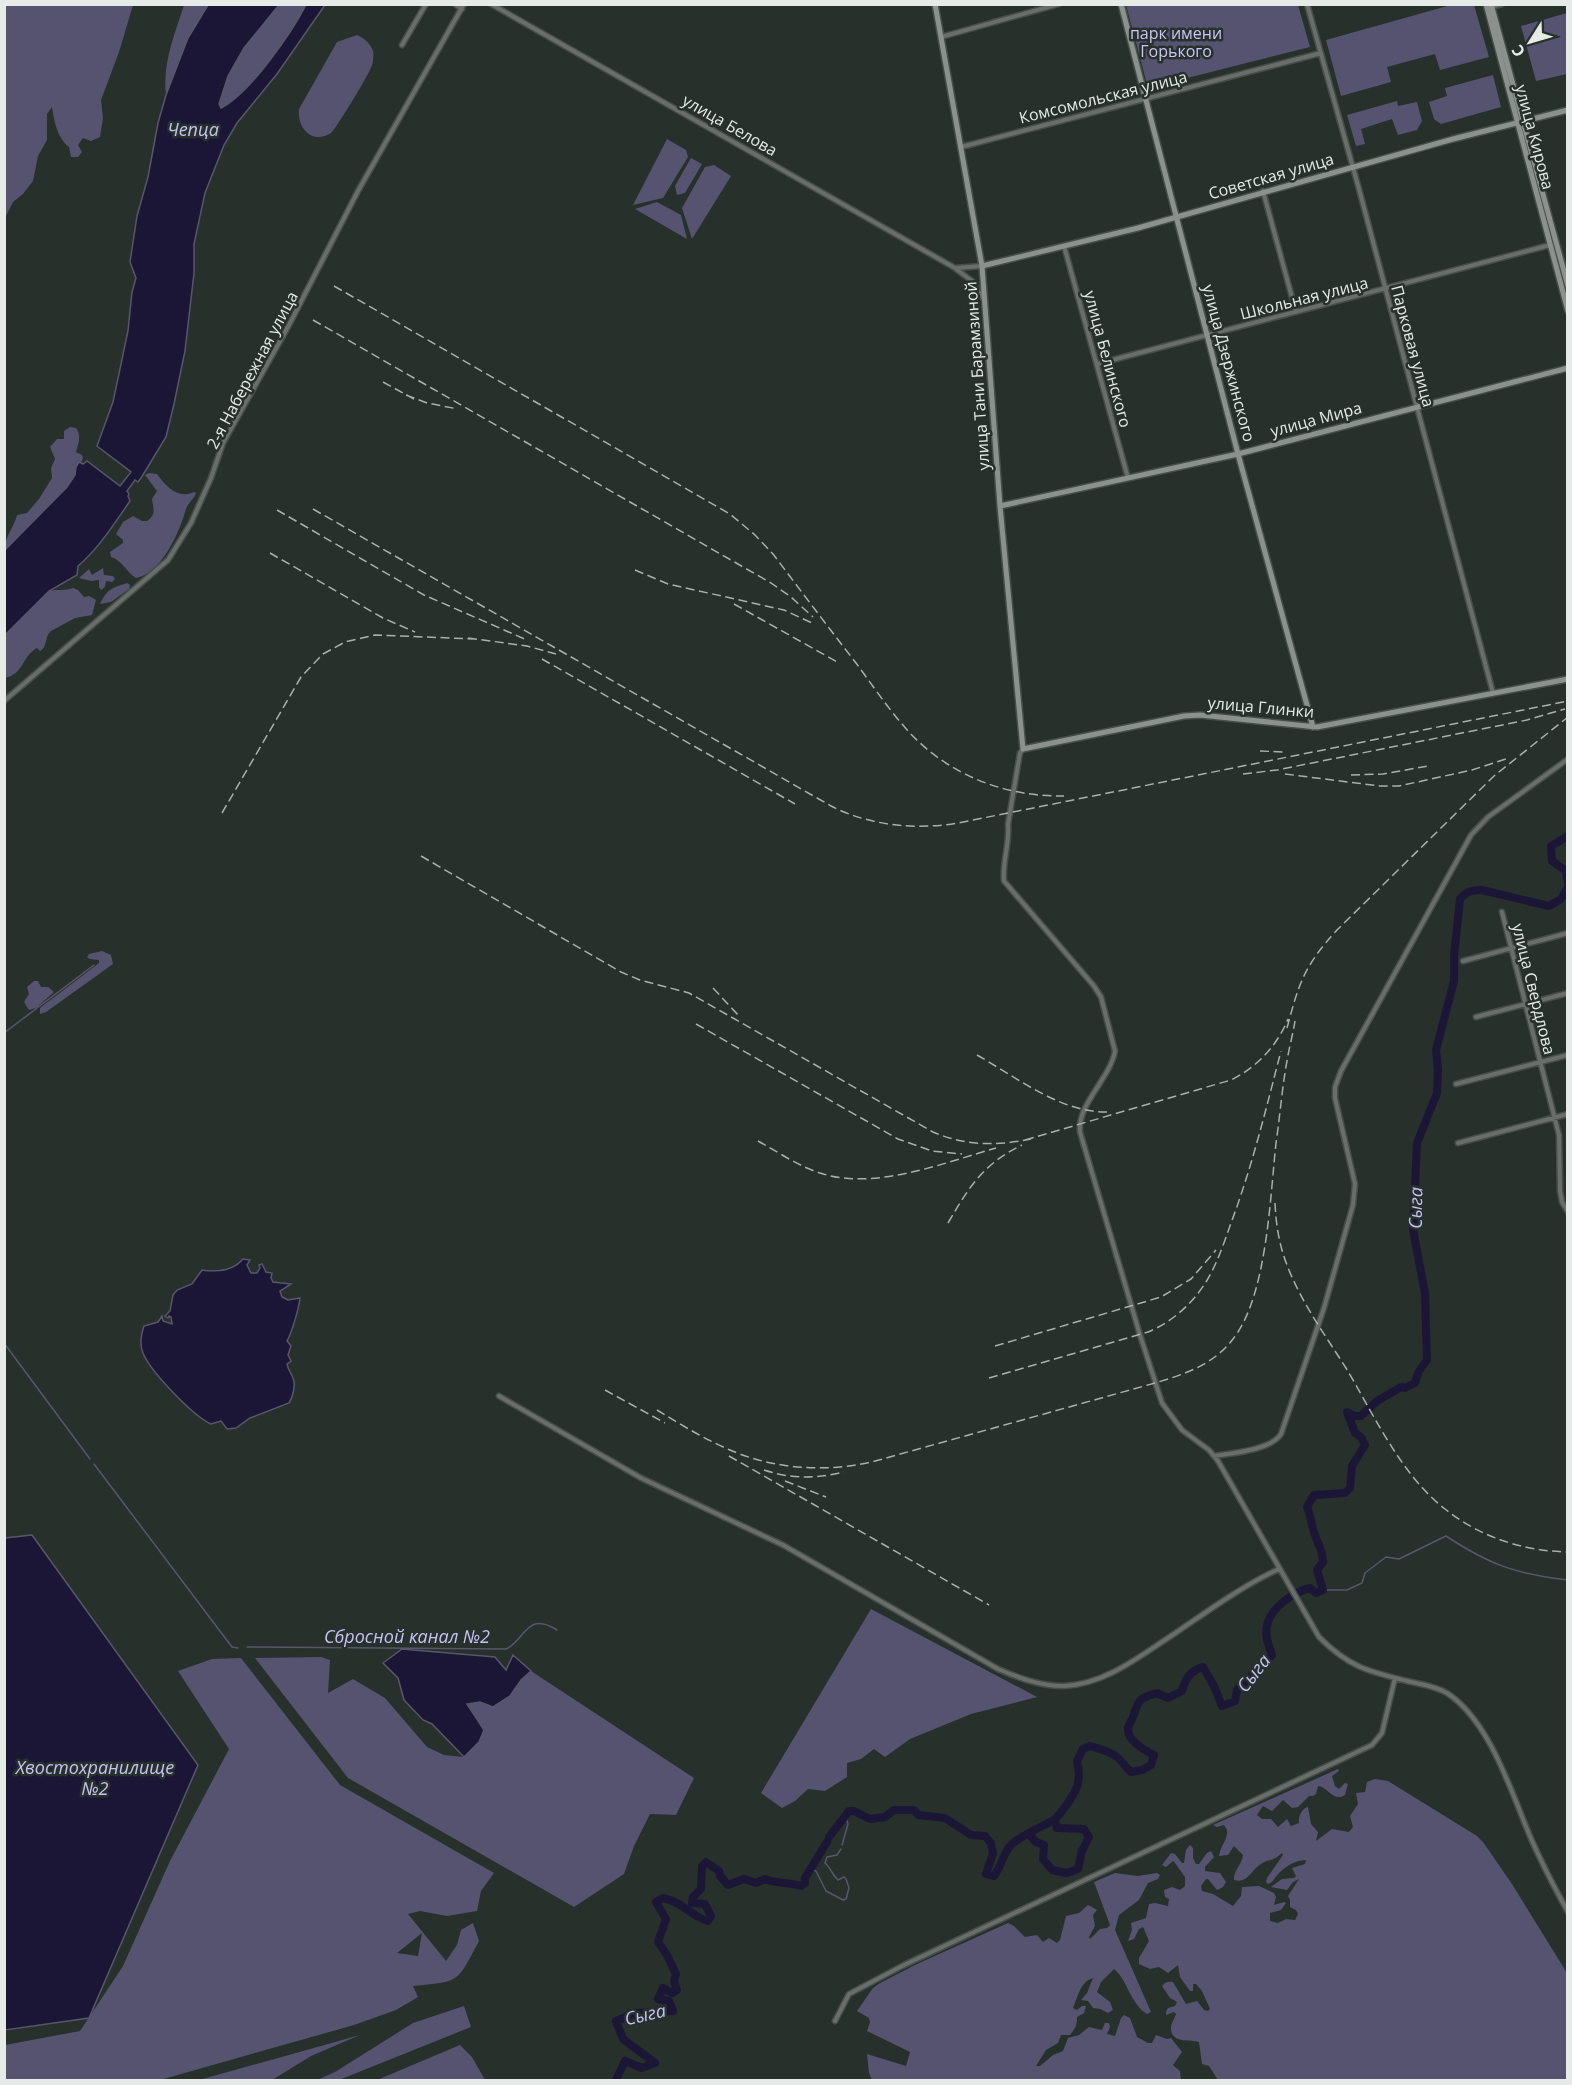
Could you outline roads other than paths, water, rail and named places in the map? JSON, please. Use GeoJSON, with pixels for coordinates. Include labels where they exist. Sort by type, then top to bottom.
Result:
{"type":"FeatureCollection","features":[{"type":"Feature","properties":{"kind":"street"},"geometry":{"type":"LineString","coordinates":[[402,45],[426,4]]}},
{"type":"Feature","properties":{"kind":"street"},"geometry":{"type":"LineString","coordinates":[[455,4],[463,7]]}},
{"type":"Feature","properties":{"kind":"street","name":"улица Белова"},"geometry":{"type":"LineString","coordinates":[[491,4],[955,268],[972,280],[986,302]]}},
{"type":"Feature","properties":{"kind":"street","name":"улица Тани Барамзиной"},"geometry":{"type":"LineString","coordinates":[[935,4],[982,266],[1000,506],[1023,749]]}},
{"type":"Feature","properties":{"kind":"street"},"geometry":{"type":"LineString","coordinates":[[941,37],[1059,4]]}},
{"type":"Feature","properties":{"kind":"street","name":"улица Дзержинского"},"geometry":{"type":"LineString","coordinates":[[1120,4],[1238,454],[1313,727]]}},
{"type":"Feature","properties":{"kind":"street","name":"Парковая улица"},"geometry":{"type":"LineString","coordinates":[[1307,4],[1493,694]]}},
{"type":"Feature","properties":{"kind":"street"},"geometry":{"type":"LineString","coordinates":[[1489,6],[1502,4]]}},
{"type":"Feature","properties":{"kind":"street","name":"улица Кирова"},"geometry":{"type":"LineString","coordinates":[[1489,6],[1568,311]]}},
{"type":"Feature","properties":{"kind":"street","name":"2-я Набережная улица"},"geometry":{"type":"LineString","coordinates":[[4,701],[168,560],[191,524],[223,443],[289,325],[358,191],[463,7]]}},
{"type":"Feature","properties":{"kind":"street","name":"Комсомольская улица"},"geometry":{"type":"LineString","coordinates":[[961,147],[1321,53]]}},
{"type":"Feature","properties":{"kind":"street","name":"Советская улица"},"geometry":{"type":"LineString","coordinates":[[982,266],[1176,217],[1263,191],[1568,110]]}},
{"type":"Feature","properties":{"kind":"street","name":"улица Кирова"},"geometry":{"type":"LineString","coordinates":[[1520,123],[1568,286]]}},
{"type":"Feature","properties":{"kind":"street"},"geometry":{"type":"LineString","coordinates":[[1263,191],[1296,312]]}},
{"type":"Feature","properties":{"kind":"street","name":"Школьная улица"},"geometry":{"type":"LineString","coordinates":[[1097,364],[1551,244]]}},
{"type":"Feature","properties":{"kind":"street","name":"улица Белинского"},"geometry":{"type":"LineString","coordinates":[[1064,246],[1128,478]]}},
{"type":"Feature","properties":{"kind":"street"},"geometry":{"type":"LineString","coordinates":[[955,268],[982,266]]}},
{"type":"Feature","properties":{"kind":"street","name":"улица Мира"},"geometry":{"type":"LineString","coordinates":[[1000,506],[1238,454],[1568,368]]}},
{"type":"Feature","properties":{"kind":"street","name":"улица Глинки"},"geometry":{"type":"LineString","coordinates":[[1023,749],[1184,716],[1200,715],[1313,727],[1352,722],[1568,679]]}},
{"type":"Feature","properties":{"kind":"street"},"geometry":{"type":"LineString","coordinates":[[1023,749],[1020,753],[1008,824],[1009,836],[1004,881],[1101,997],[1115,1051],[1114,1058],[1083,1115],[1079,1125],[1080,1132],[1162,1404],[1182,1430],[1214,1456],[1319,1637],[1335,1653],[1359,1668],[1443,1691],[1459,1701],[1475,1720],[1511,1788],[1546,1871],[1568,1912]]}},
{"type":"Feature","properties":{"kind":"street"},"geometry":{"type":"LineString","coordinates":[[1214,1456],[1268,1445],[1276,1441],[1324,1308],[1353,1205],[1355,1184],[1335,1098],[1335,1087],[1341,1071],[1471,835],[1488,817],[1568,759]]}},
{"type":"Feature","properties":{"kind":"street","name":"улица Свердлова"},"geometry":{"type":"LineString","coordinates":[[1502,912],[1560,1135],[1560,1191],[1562,1202],[1568,1212]]}},
{"type":"Feature","properties":{"kind":"street"},"geometry":{"type":"LineString","coordinates":[[1463,961],[1568,933]]}},
{"type":"Feature","properties":{"kind":"street"},"geometry":{"type":"LineString","coordinates":[[1476,1017],[1568,993]]}},
{"type":"Feature","properties":{"kind":"street"},"geometry":{"type":"LineString","coordinates":[[1456,1084],[1568,1055]]}},
{"type":"Feature","properties":{"kind":"street"},"geometry":{"type":"LineString","coordinates":[[1458,1143],[1568,1114]]}},
{"type":"Feature","properties":{"kind":"street"},"geometry":{"type":"LineString","coordinates":[[499,1396],[642,1478],[783,1545],[998,1669],[1030,1682],[1064,1686],[1098,1679],[1121,1669],[1230,1596],[1279,1569]]}},
{"type":"Feature","properties":{"kind":"street"},"geometry":{"type":"LineString","coordinates":[[835,2021],[845,1998],[854,1990],[1372,1745],[1382,1733],[1395,1678]]}},
{"type":"Feature","properties":{"kind":"water","name":"Чепца"},"geometry":{"type":"Polygon","coordinates":[[[208,5],[279,5],[244,48],[228,76],[219,104],[221,108],[244,90],[269,62],[306,5],[325,5],[277,74],[237,123],[224,145],[205,193],[194,244],[194,273],[185,351],[166,437],[141,478],[138,482],[135,480],[127,491],[130,501],[99,544],[78,566],[77,575],[49,591],[5,635],[5,550],[67,487],[75,475],[79,462],[83,464],[87,461],[120,486],[131,472],[97,446],[113,402],[128,331],[132,292],[136,278],[130,262],[137,216],[148,177],[158,123],[188,38],[208,5]]]}},
{"type":"Feature","properties":{"kind":"water"},"geometry":{"type":"Polygon","coordinates":[[[243,1259],[250,1260],[247,1265],[251,1273],[257,1273],[259,1265],[262,1264],[266,1272],[272,1273],[273,1282],[291,1284],[280,1291],[282,1297],[288,1300],[300,1298],[287,1341],[291,1346],[288,1355],[291,1361],[287,1364],[294,1387],[289,1403],[250,1418],[236,1428],[227,1429],[221,1421],[211,1424],[203,1419],[173,1392],[147,1361],[141,1340],[144,1326],[158,1322],[162,1316],[163,1321],[172,1324],[171,1317],[165,1316],[170,1311],[173,1295],[177,1290],[192,1284],[202,1270],[224,1270],[243,1259]]]}},
{"type":"Feature","properties":{"kind":"water","name":"Хвостохранилище №2"},"geometry":{"type":"Polygon","coordinates":[[[32,1535],[198,1765],[89,2018],[5,2030],[5,1538],[32,1535]]]}},
{"type":"Feature","properties":{"kind":"water"},"geometry":{"type":"Polygon","coordinates":[[[402,1649],[495,1657],[506,1670],[513,1655],[531,1671],[521,1680],[510,1696],[493,1707],[480,1702],[467,1704],[484,1730],[479,1742],[464,1757],[432,1724],[423,1720],[404,1700],[398,1678],[383,1663],[402,1649]]]}},
{"type":"Feature","properties":{"kind":"waterway","name":"Сыга"},"geometry":{"type":"LineString","coordinates":[[1568,836],[1551,846],[1552,861],[1566,871],[1568,883]]}},
{"type":"Feature","properties":{"kind":"waterway","name":"Сыга"},"geometry":{"type":"LineString","coordinates":[[829,1837],[849,1811],[870,1819],[885,1817],[894,1810],[914,1810],[918,1815],[945,1818],[971,1835],[985,1836],[991,1843],[993,1854],[986,1874],[994,1876],[1012,1844],[1054,1820],[1069,1801],[1077,1786],[1079,1774],[1077,1761],[1083,1749],[1090,1746],[1105,1750],[1120,1760],[1131,1772],[1151,1765],[1154,1755],[1137,1744],[1128,1733],[1141,1699],[1157,1693],[1168,1698],[1182,1691],[1189,1676],[1195,1670],[1203,1667],[1222,1706],[1235,1701],[1237,1690],[1272,1655],[1266,1629],[1277,1607],[1297,1593],[1310,1588],[1316,1593],[1323,1590],[1317,1570],[1323,1562],[1322,1554],[1307,1507],[1314,1495],[1345,1493],[1350,1488],[1352,1466],[1365,1445],[1361,1437],[1355,1433],[1347,1412],[1361,1416],[1377,1401],[1401,1387],[1405,1388],[1415,1383],[1419,1371],[1427,1360],[1425,1293],[1413,1230],[1417,1143],[1437,1093],[1436,1050],[1454,981],[1454,956],[1460,899],[1465,894],[1482,890],[1549,906],[1561,899],[1568,887]]}},
{"type":"Feature","properties":{"kind":"waterway"},"geometry":{"type":"LineString","coordinates":[[4,1033],[94,965]]}},
{"type":"Feature","properties":{"kind":"waterway","name":"Сбросной канал №2"},"geometry":{"type":"LineString","coordinates":[[4,1343],[90,1459]]}},
{"type":"Feature","properties":{"kind":"waterway","name":"Сбросной канал №2"},"geometry":{"type":"LineString","coordinates":[[94,1464],[232,1647],[238,1648]]}},
{"type":"Feature","properties":{"kind":"waterway"},"geometry":{"type":"LineString","coordinates":[[1323,1590],[1347,1590],[1362,1583],[1365,1573],[1386,1557],[1399,1559],[1446,1536],[1504,1567],[1533,1575],[1568,1580]]}},
{"type":"Feature","properties":{"kind":"waterway","name":"Сбросной канал №2"},"geometry":{"type":"LineString","coordinates":[[247,1647],[506,1649],[532,1625],[539,1623],[557,1630]]}},
{"type":"Feature","properties":{"kind":"waterway"},"geometry":{"type":"LineString","coordinates":[[842,1845],[848,1824],[846,1818]]}},
{"type":"Feature","properties":{"kind":"waterway"},"geometry":{"type":"LineString","coordinates":[[1029,1834],[1036,1842],[1044,1845],[1043,1859],[1052,1870],[1067,1873],[1078,1869],[1082,1851],[1089,1837],[1084,1829],[1057,1828],[1055,1820]]}},
{"type":"Feature","properties":{"kind":"waterway","name":"Сыга"},"geometry":{"type":"LineString","coordinates":[[616,2080],[625,2061],[642,2068],[655,2063],[623,2039],[616,2021],[636,2013],[673,2011],[669,2001],[658,1999],[663,1988],[672,1993],[677,1990],[674,1981],[676,1974],[658,1942],[666,1919],[656,1902],[663,1898],[670,1900],[708,1921],[711,1916],[705,1904],[692,1903],[693,1897],[701,1889],[702,1866],[706,1862],[719,1871],[720,1876],[728,1885],[744,1879],[756,1883],[765,1879],[801,1886],[805,1883],[805,1878],[827,1842]]}},
{"type":"Feature","properties":{"kind":"waterway"},"geometry":{"type":"LineString","coordinates":[[811,1870],[816,1871],[826,1891],[843,1900],[846,1899],[849,1888],[846,1879],[844,1877],[838,1880],[825,1863],[827,1857],[837,1855],[841,1849]]}},
{"type":"Feature","properties":{"kind":"railway"},"geometry":{"type":"LineString","coordinates":[[334,286],[730,514],[773,554],[902,724],[942,760],[960,771],[1000,788],[1064,796]]}},
{"type":"Feature","properties":{"kind":"railway"},"geometry":{"type":"LineString","coordinates":[[313,320],[771,583],[813,617]]}},
{"type":"Feature","properties":{"kind":"railway"},"geometry":{"type":"LineString","coordinates":[[383,382],[414,399]]}},
{"type":"Feature","properties":{"kind":"railway"},"geometry":{"type":"LineString","coordinates":[[406,395],[427,403],[458,409]]}},
{"type":"Feature","properties":{"kind":"railway"},"geometry":{"type":"LineString","coordinates":[[313,509],[831,806],[861,818],[893,825],[926,826],[958,823],[1568,701]]}},
{"type":"Feature","properties":{"kind":"railway"},"geometry":{"type":"LineString","coordinates":[[277,510],[424,595],[527,640]]}},
{"type":"Feature","properties":{"kind":"railway"},"geometry":{"type":"LineString","coordinates":[[270,553],[383,618],[415,632]]}},
{"type":"Feature","properties":{"kind":"railway"},"geometry":{"type":"LineString","coordinates":[[635,570],[668,584],[784,610],[812,623]]}},
{"type":"Feature","properties":{"kind":"railway"},"geometry":{"type":"LineString","coordinates":[[734,604],[839,663]]}},
{"type":"Feature","properties":{"kind":"railway"},"geometry":{"type":"LineString","coordinates":[[222,813],[301,677],[323,654],[345,642],[375,635],[476,639]]}},
{"type":"Feature","properties":{"kind":"railway"},"geometry":{"type":"LineString","coordinates":[[468,638],[527,646],[556,654]]}},
{"type":"Feature","properties":{"kind":"railway"},"geometry":{"type":"LineString","coordinates":[[542,659],[795,804]]}},
{"type":"Feature","properties":{"kind":"railway"},"geometry":{"type":"LineString","coordinates":[[1243,774],[1277,770],[1527,720],[1565,709]]}},
{"type":"Feature","properties":{"kind":"railway"},"geometry":{"type":"LineString","coordinates":[[1287,1028],[1304,976],[1317,954],[1337,930],[1494,776],[1568,717]]}},
{"type":"Feature","properties":{"kind":"railway"},"geometry":{"type":"LineString","coordinates":[[1260,751],[1284,752]]}},
{"type":"Feature","properties":{"kind":"railway"},"geometry":{"type":"LineString","coordinates":[[1285,774],[1380,786],[1399,786],[1472,770],[1509,758]]}},
{"type":"Feature","properties":{"kind":"railway"},"geometry":{"type":"LineString","coordinates":[[1351,775],[1383,774],[1428,766]]}},
{"type":"Feature","properties":{"kind":"railway"},"geometry":{"type":"LineString","coordinates":[[421,856],[621,972],[640,980],[689,993],[933,1132],[957,1140],[981,1143],[1006,1143],[1031,1139]]}},
{"type":"Feature","properties":{"kind":"railway"},"geometry":{"type":"LineString","coordinates":[[713,988],[739,1016]]}},
{"type":"Feature","properties":{"kind":"railway"},"geometry":{"type":"LineString","coordinates":[[1025,1140],[1231,1080],[1249,1069],[1265,1055],[1278,1038],[1288,1019]]}},
{"type":"Feature","properties":{"kind":"railway"},"geometry":{"type":"LineString","coordinates":[[657,1410],[711,1441],[748,1457],[784,1465],[842,1467],[879,1460],[1155,1383],[1188,1372],[1217,1356],[1233,1339],[1244,1320],[1260,1273],[1269,1218],[1284,1081],[1295,1021]]}},
{"type":"Feature","properties":{"kind":"railway"},"geometry":{"type":"LineString","coordinates":[[696,1024],[898,1139],[932,1151],[962,1154]]}},
{"type":"Feature","properties":{"kind":"railway"},"geometry":{"type":"LineString","coordinates":[[989,1378],[1148,1332],[1173,1318],[1194,1298],[1214,1268],[1239,1202],[1281,1051]]}},
{"type":"Feature","properties":{"kind":"railway"},"geometry":{"type":"LineString","coordinates":[[977,1055],[1056,1100],[1073,1107],[1107,1112]]}},
{"type":"Feature","properties":{"kind":"railway"},"geometry":{"type":"LineString","coordinates":[[758,1141],[796,1163],[820,1173],[841,1178],[863,1179],[908,1173],[996,1148]]}},
{"type":"Feature","properties":{"kind":"railway"},"geometry":{"type":"LineString","coordinates":[[948,1223],[978,1178],[997,1160],[1022,1145]]}},
{"type":"Feature","properties":{"kind":"railway"},"geometry":{"type":"LineString","coordinates":[[1275,1203],[1282,1250],[1299,1292],[1390,1443],[1415,1479],[1445,1509],[1487,1535],[1535,1549],[1568,1552]]}},
{"type":"Feature","properties":{"kind":"railway"},"geometry":{"type":"LineString","coordinates":[[995,1346],[1161,1297],[1191,1279],[1216,1250]]}},
{"type":"Feature","properties":{"kind":"railway"},"geometry":{"type":"LineString","coordinates":[[605,1390],[665,1423]]}},
{"type":"Feature","properties":{"kind":"railway"},"geometry":{"type":"LineString","coordinates":[[729,1456],[989,1605]]}},
{"type":"Feature","properties":{"kind":"railway"},"geometry":{"type":"LineString","coordinates":[[764,1470],[804,1477],[844,1472]]}},
{"type":"Feature","properties":{"kind":"railway"},"geometry":{"type":"LineString","coordinates":[[785,1481],[826,1497]]}},
{"type":"Feature","properties":{"kind":"park label","name":"парк имени Горького"},"geometry":{"type":"Point","coordinates":[1176,42]}}]}
